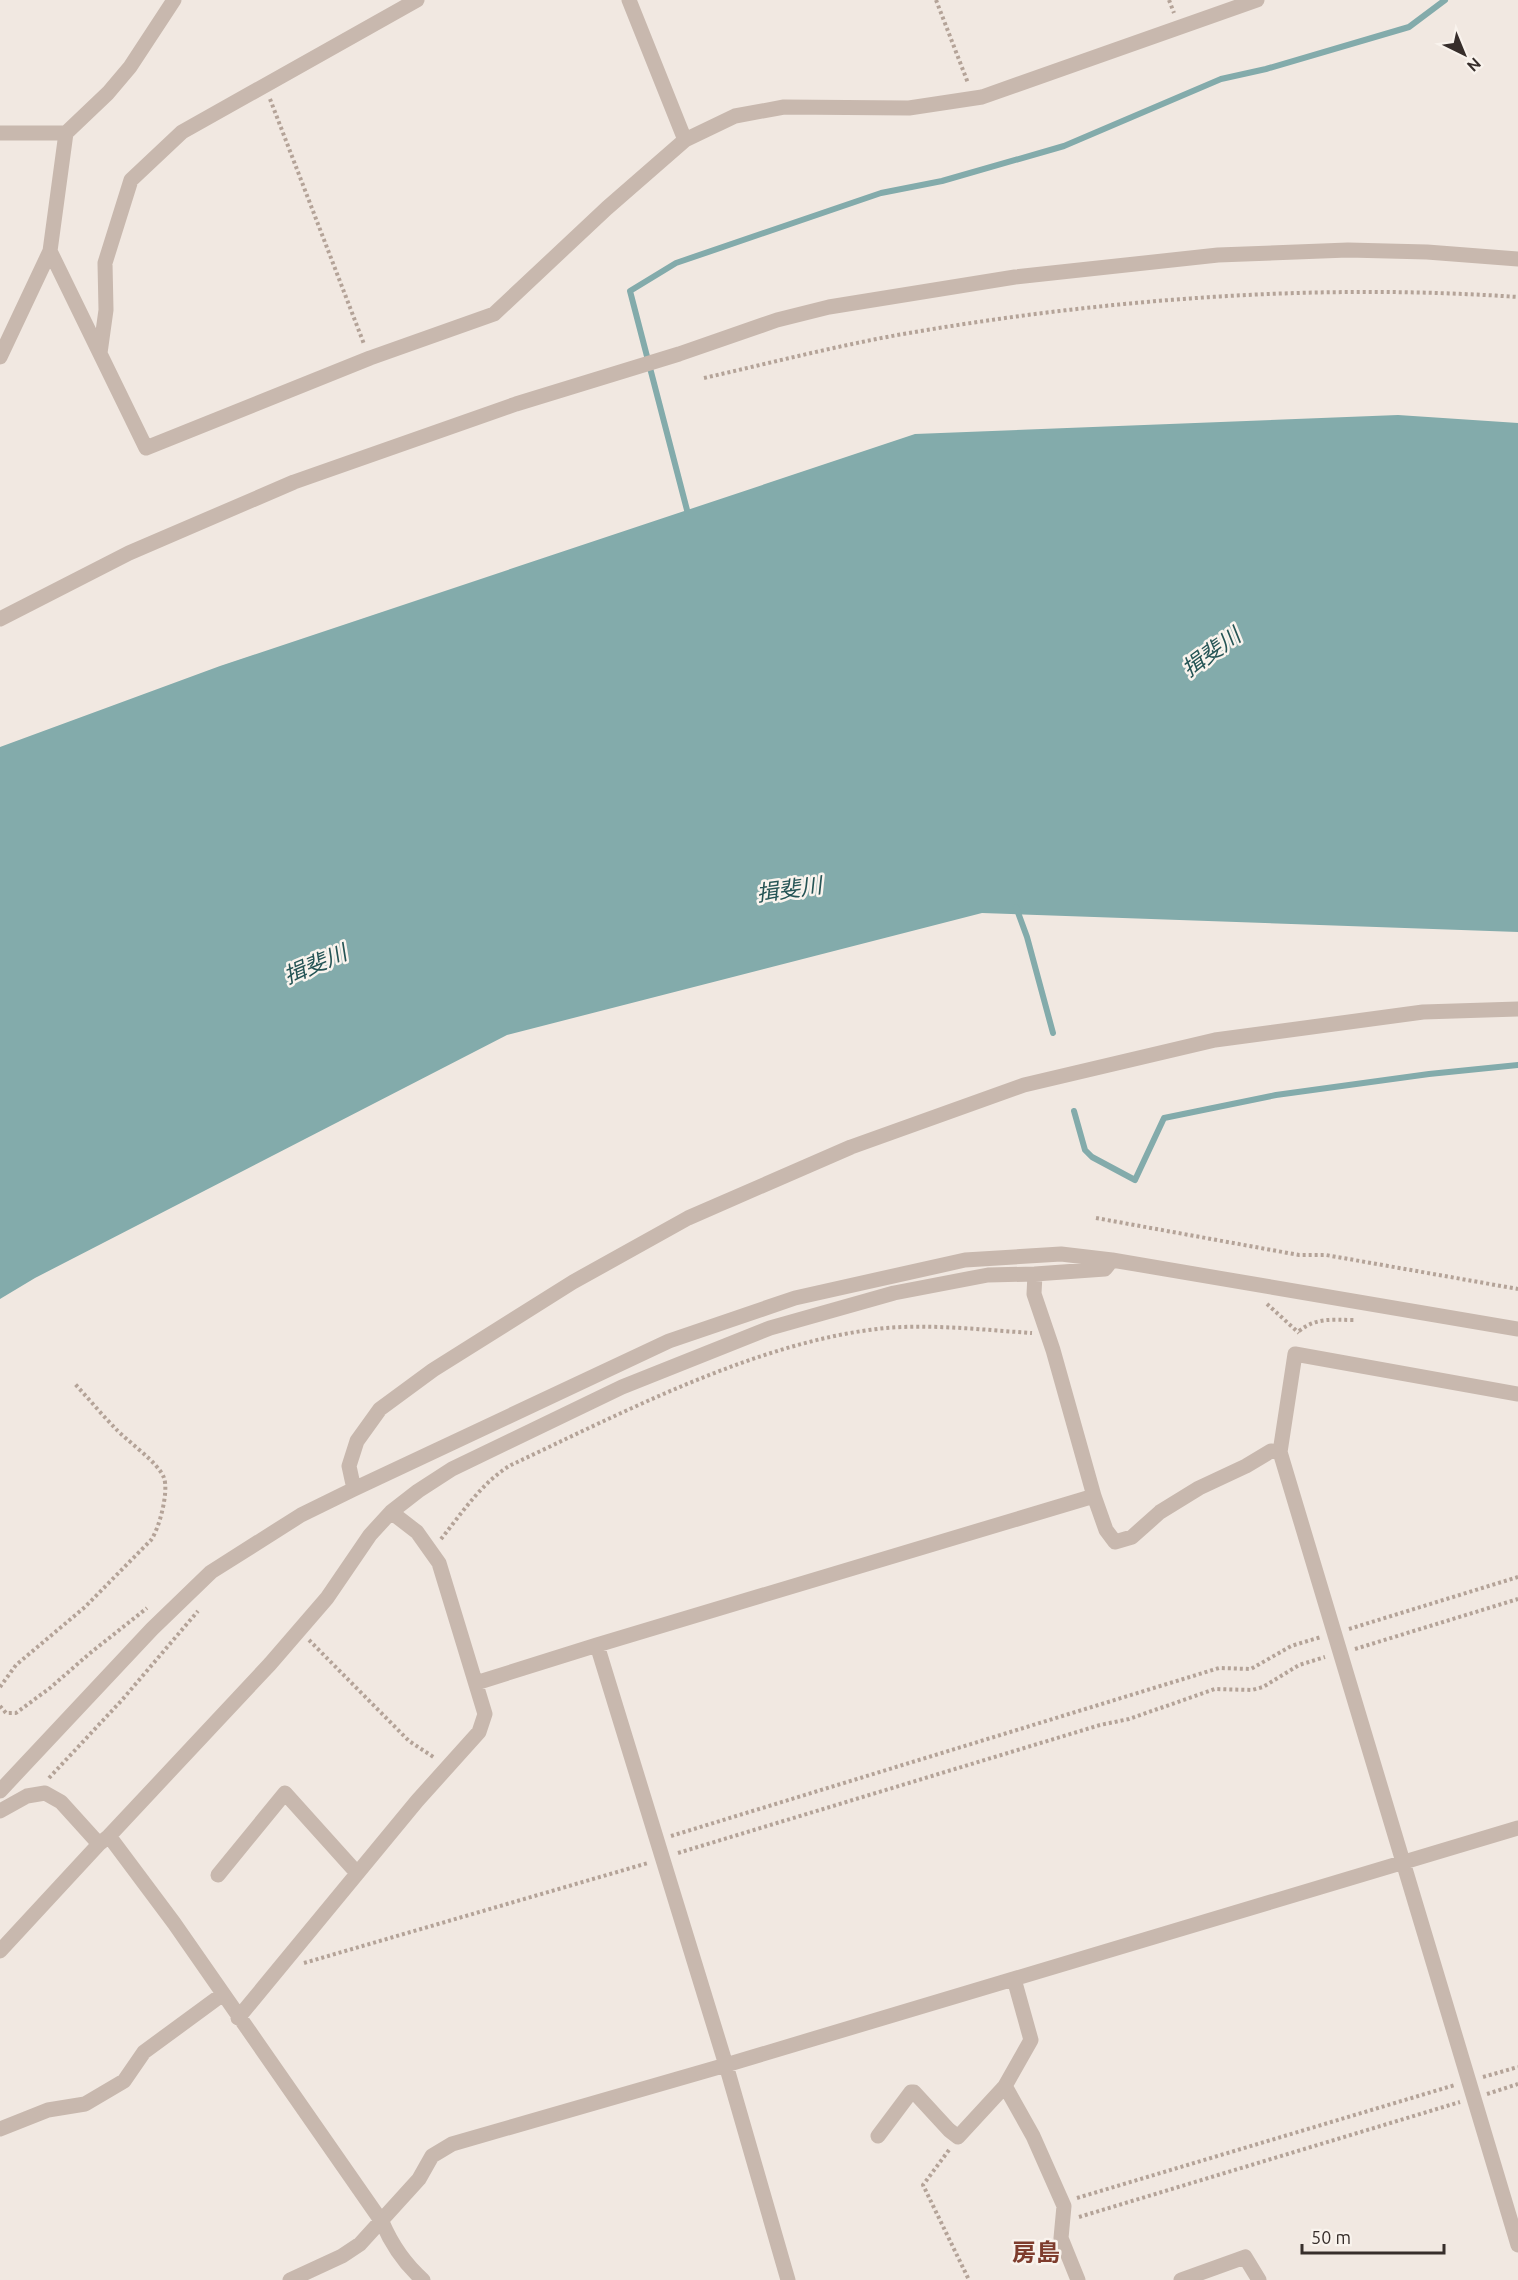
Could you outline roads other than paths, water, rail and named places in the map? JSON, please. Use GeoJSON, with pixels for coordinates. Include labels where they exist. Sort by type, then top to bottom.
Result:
{"type":"FeatureCollection","features":[{"type":"Feature","properties":{"kind":"street"},"geometry":{"type":"LineString","coordinates":[[0,357],[50,251],[66,132],[108,93],[130,67],[174,0]]}},
{"type":"Feature","properties":{"kind":"street"},"geometry":{"type":"LineString","coordinates":[[100,353],[106,310],[105,263],[131,180],[182,132],[417,0]]}},
{"type":"Feature","properties":{"kind":"street"},"geometry":{"type":"LineString","coordinates":[[629,0],[685,140]]}},
{"type":"Feature","properties":{"kind":"street"},"geometry":{"type":"LineString","coordinates":[[50,251],[146,448],[370,358],[494,314],[607,208],[685,140],[735,116],[784,107],[909,108],[982,97],[1257,0]]}},
{"type":"Feature","properties":{"kind":"street"},"geometry":{"type":"LineString","coordinates":[[0,133],[66,132]]}},
{"type":"Feature","properties":{"kind":"street"},"geometry":{"type":"LineString","coordinates":[[0,619],[129,553],[294,482],[516,404],[808,312],[1015,277],[1218,255],[1348,250],[1426,252],[1518,259]]}},
{"type":"Feature","properties":{"kind":"street"},"geometry":{"type":"LineString","coordinates":[[354,1489],[349,1466],[357,1442],[380,1409],[433,1370],[573,1282],[688,1218],[851,1147],[1024,1085],[1215,1040],[1423,1012],[1518,1009]]}},
{"type":"Feature","properties":{"kind":"street"},"geometry":{"type":"LineString","coordinates":[[0,1791],[152,1629],[211,1572],[301,1515],[669,1341],[795,1298],[965,1260],[1061,1254],[1112,1260],[1518,1329]]}},
{"type":"Feature","properties":{"kind":"street"},"geometry":{"type":"LineString","coordinates":[[0,1951],[270,1664],[327,1598],[370,1535],[391,1512],[452,1469],[622,1387],[770,1328],[894,1293],[988,1275],[1105,1269],[1112,1260]]}},
{"type":"Feature","properties":{"kind":"street"},"geometry":{"type":"LineString","coordinates":[[1035,1274],[1034,1294],[1094,1496],[1106,1530],[1116,1542],[1132,1537],[1160,1512],[1199,1488],[1271,1451],[1280,1452]]}},
{"type":"Feature","properties":{"kind":"street"},"geometry":{"type":"LineString","coordinates":[[1518,1394],[1295,1354],[1280,1452],[1518,2245]]}},
{"type":"Feature","properties":{"kind":"street"},"geometry":{"type":"LineString","coordinates":[[476,1683],[1094,1496]]}},
{"type":"Feature","properties":{"kind":"street"},"geometry":{"type":"LineString","coordinates":[[238,2018],[279,1971],[357,1873],[479,1732],[485,1714],[440,1563],[417,1532],[391,1512]]}},
{"type":"Feature","properties":{"kind":"street"},"geometry":{"type":"LineString","coordinates":[[597,1645],[726,2065],[788,2280]]}},
{"type":"Feature","properties":{"kind":"street"},"geometry":{"type":"LineString","coordinates":[[0,1811],[27,1796],[45,1793],[61,1802],[104,1840],[174,1923],[382,2222],[388,2236],[414,2272],[423,2280]]}},
{"type":"Feature","properties":{"kind":"street"},"geometry":{"type":"LineString","coordinates":[[218,1875],[285,1793],[357,1873]]}},
{"type":"Feature","properties":{"kind":"street"},"geometry":{"type":"LineString","coordinates":[[290,2280],[342,2256],[360,2244],[419,2179],[432,2156],[452,2144],[726,2065],[1518,1828]]}},
{"type":"Feature","properties":{"kind":"street"},"geometry":{"type":"LineString","coordinates":[[878,2136],[910,2092],[914,2092],[958,2137],[1005,2085],[1031,2040],[1014,1979]]}},
{"type":"Feature","properties":{"kind":"street"},"geometry":{"type":"LineString","coordinates":[[0,2129],[48,2110],[85,2104],[124,2081],[144,2052],[223,1994]]}},
{"type":"Feature","properties":{"kind":"street"},"geometry":{"type":"LineString","coordinates":[[1005,2085],[1033,2136],[1062,2202],[1061,2238],[1078,2280]]}},
{"type":"Feature","properties":{"kind":"street"},"geometry":{"type":"LineString","coordinates":[[1181,2280],[1245,2257],[1259,2280]]}},
{"type":"Feature","properties":{"kind":"water","name":"揖斐川"},"geometry":{"type":"Polygon","coordinates":[[[1398,415],[1518,423],[1518,932],[982,913],[507,1035],[35,1278],[0,1299],[0,747],[220,666],[915,434],[1398,415]]]}},
{"type":"Feature","properties":{"kind":"waterway"},"geometry":{"type":"LineString","coordinates":[[687,510],[630,291],[676,263],[881,193],[942,181],[1064,146],[1221,79],[1266,69],[1409,27],[1445,0]]}},
{"type":"Feature","properties":{"kind":"waterway"},"geometry":{"type":"LineString","coordinates":[[1016,907],[1027,937],[1053,1033]]}},
{"type":"Feature","properties":{"kind":"waterway"},"geometry":{"type":"LineString","coordinates":[[1074,1111],[1085,1150],[1092,1157],[1135,1180],[1164,1118],[1276,1095],[1429,1074],[1518,1065]]}},
{"type":"Feature","properties":{"kind":"district","name":"房島"},"geometry":{"type":"Point","coordinates":[1036,2253]}}]}
